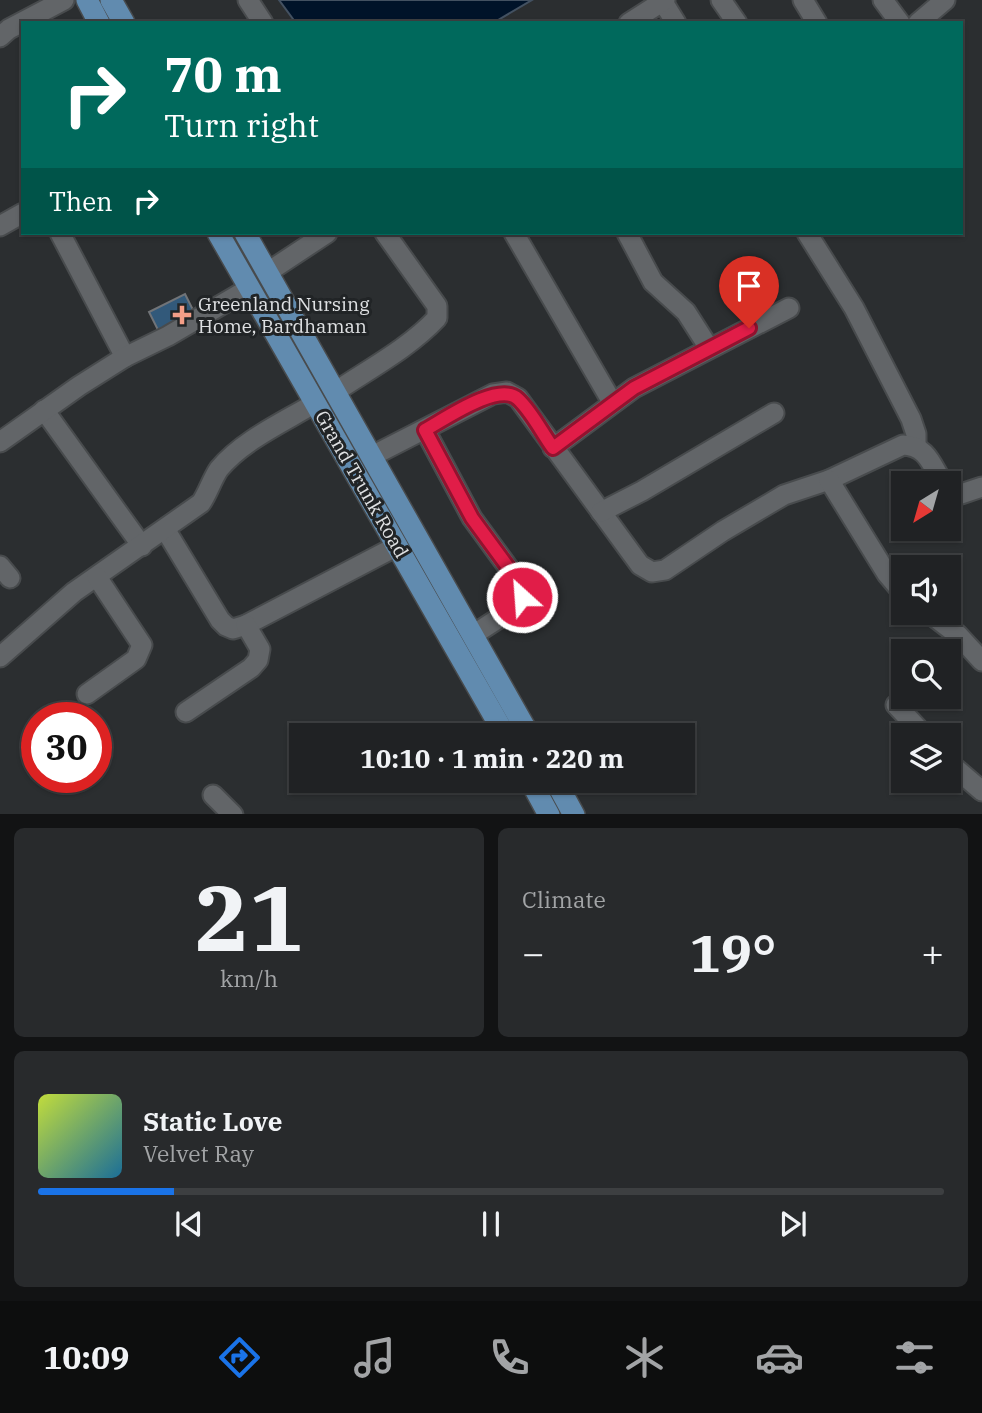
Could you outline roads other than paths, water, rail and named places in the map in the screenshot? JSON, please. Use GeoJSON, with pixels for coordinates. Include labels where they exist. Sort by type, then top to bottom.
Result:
{"type":"FeatureCollection","features":[{"type":"Feature","properties":{"kind":"main road"},"geometry":{"type":"LineString","coordinates":[[86,0],[98,21]]}},
{"type":"Feature","properties":{"kind":"main road"},"geometry":{"type":"LineString","coordinates":[[111,0],[123,21]]}},
{"type":"Feature","properties":{"kind":"main road","name":"Grand Trunk Road"},"geometry":{"type":"LineString","coordinates":[[219,235],[498,723]]}},
{"type":"Feature","properties":{"kind":"main road","name":"Grand Trunk Road"},"geometry":{"type":"LineString","coordinates":[[246,235],[523,723]]}},
{"type":"Feature","properties":{"kind":"main road"},"geometry":{"type":"LineString","coordinates":[[285,351],[306,340]]}},
{"type":"Feature","properties":{"kind":"main road"},"geometry":{"type":"LineString","coordinates":[[537,793],[549,814]]}},
{"type":"Feature","properties":{"kind":"main road"},"geometry":{"type":"LineString","coordinates":[[562,793],[574,814]]}},
{"type":"Feature","properties":{"kind":"street"},"geometry":{"type":"LineString","coordinates":[[24,21],[64,0]]}},
{"type":"Feature","properties":{"kind":"street"},"geometry":{"type":"LineString","coordinates":[[248,0],[262,21]]}},
{"type":"Feature","properties":{"kind":"street"},"geometry":{"type":"LineString","coordinates":[[721,0],[736,21]]}},
{"type":"Feature","properties":{"kind":"street"},"geometry":{"type":"LineString","coordinates":[[803,0],[816,21]]}},
{"type":"Feature","properties":{"kind":"street"},"geometry":{"type":"LineString","coordinates":[[883,0],[899,21]]}},
{"type":"Feature","properties":{"kind":"street"},"geometry":{"type":"LineString","coordinates":[[920,21],[945,0]]}},
{"type":"Feature","properties":{"kind":"street"},"geometry":{"type":"LineString","coordinates":[[632,21],[664,1],[675,21]]}},
{"type":"Feature","properties":{"kind":"street"},"geometry":{"type":"LineString","coordinates":[[0,37],[21,23]]}},
{"type":"Feature","properties":{"kind":"street"},"geometry":{"type":"LineString","coordinates":[[0,226],[21,214]]}},
{"type":"Feature","properties":{"kind":"street"},"geometry":{"type":"LineString","coordinates":[[61,235],[125,357]]}},
{"type":"Feature","properties":{"kind":"street"},"geometry":{"type":"LineString","coordinates":[[268,272],[324,235]]}},
{"type":"Feature","properties":{"kind":"street"},"geometry":{"type":"LineString","coordinates":[[335,392],[398,350],[437,318],[437,306],[386,235]]}},
{"type":"Feature","properties":{"kind":"street"},"geometry":{"type":"LineString","coordinates":[[515,235],[612,402]]}},
{"type":"Feature","properties":{"kind":"street"},"geometry":{"type":"LineString","coordinates":[[628,235],[653,282],[686,312],[709,348]]}},
{"type":"Feature","properties":{"kind":"street"},"geometry":{"type":"LineString","coordinates":[[808,235],[854,308],[912,419],[916,446]]}},
{"type":"Feature","properties":{"kind":"street"},"geometry":{"type":"LineString","coordinates":[[2,437],[125,357],[168,336],[250,288]]}},
{"type":"Feature","properties":{"kind":"street"},"geometry":{"type":"LineString","coordinates":[[553,448],[612,402],[709,348],[789,308]]}},
{"type":"Feature","properties":{"kind":"street"},"geometry":{"type":"LineString","coordinates":[[372,456],[493,394],[507,392],[517,398],[640,565],[652,572],[665,570],[784,495],[829,480],[903,445],[916,446],[925,453],[936,471]]}},
{"type":"Feature","properties":{"kind":"street"},"geometry":{"type":"LineString","coordinates":[[4,648],[74,592],[201,503],[217,472],[230,458],[315,403]]}},
{"type":"Feature","properties":{"kind":"street"},"geometry":{"type":"LineString","coordinates":[[44,410],[142,546]]}},
{"type":"Feature","properties":{"kind":"street"},"geometry":{"type":"LineString","coordinates":[[601,512],[642,491],[774,413]]}},
{"type":"Feature","properties":{"kind":"street"},"geometry":{"type":"LineString","coordinates":[[425,430],[472,518],[521,585],[522,597],[516,607],[473,635]]}},
{"type":"Feature","properties":{"kind":"street"},"geometry":{"type":"LineString","coordinates":[[829,480],[891,579]]}},
{"type":"Feature","properties":{"kind":"street"},"geometry":{"type":"LineString","coordinates":[[961,494],[982,487]]}},
{"type":"Feature","properties":{"kind":"street"},"geometry":{"type":"LineString","coordinates":[[165,529],[220,620],[233,629],[246,625],[397,546]]}},
{"type":"Feature","properties":{"kind":"street"},"geometry":{"type":"LineString","coordinates":[[87,694],[136,659],[142,645],[97,577]]}},
{"type":"Feature","properties":{"kind":"street"},"geometry":{"type":"LineString","coordinates":[[186,712],[251,668],[258,660],[260,649],[246,625]]}},
{"type":"Feature","properties":{"kind":"street"},"geometry":{"type":"LineString","coordinates":[[945,625],[982,661]]}},
{"type":"Feature","properties":{"kind":"street"},"geometry":{"type":"LineString","coordinates":[[900,709],[912,723]]}},
{"type":"Feature","properties":{"kind":"street"},"geometry":{"type":"LineString","coordinates":[[961,773],[982,791]]}},
{"type":"Feature","properties":{"kind":"street"},"geometry":{"type":"LineString","coordinates":[[213,795],[233,814]]}},
{"type":"Feature","properties":{"kind":"water"},"geometry":{"type":"Polygon","coordinates":[[[279,0],[532,0],[496,21],[295,21],[279,0]]]}},
{"type":"Feature","properties":{"kind":"place","name":"Greenland Nursing Home, Bardhaman"},"geometry":{"type":"Point","coordinates":[182,315]}}]}
